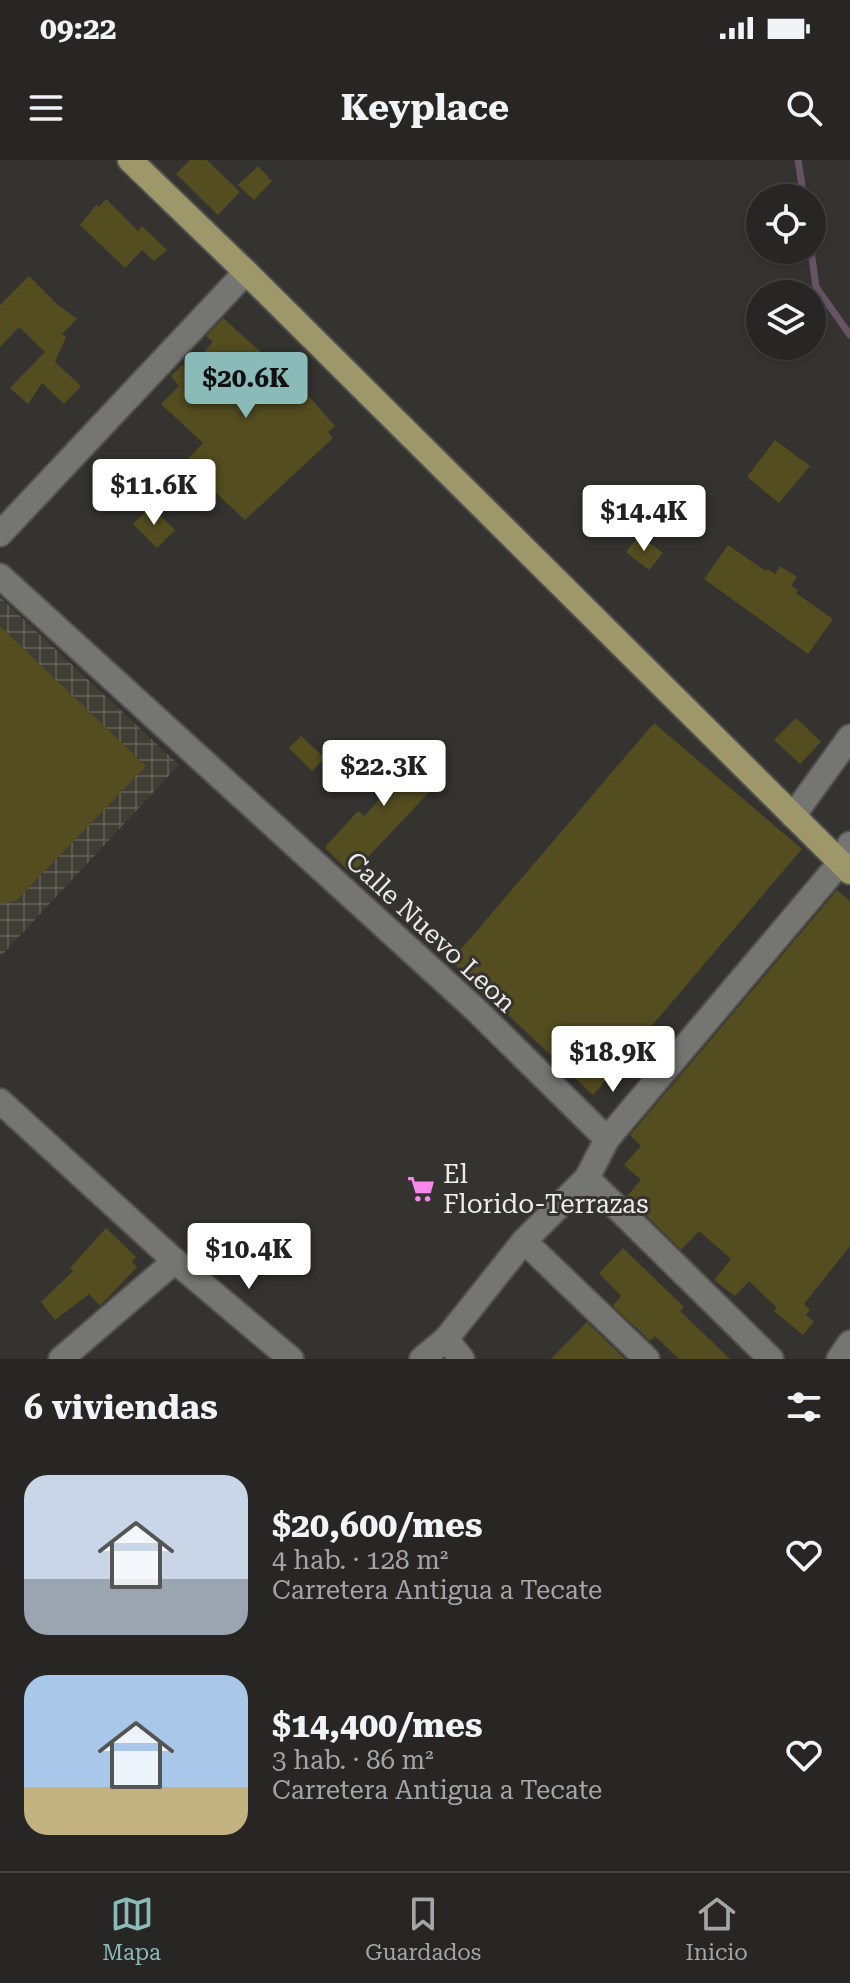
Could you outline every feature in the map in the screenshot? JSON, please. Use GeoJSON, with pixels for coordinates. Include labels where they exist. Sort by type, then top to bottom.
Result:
{"type":"FeatureCollection","features":[{"type":"Feature","properties":{"kind":"main road"},"geometry":{"type":"LineString","coordinates":[[130,160],[793,816],[847,860]]}},
{"type":"Feature","properties":{"kind":"street"},"geometry":{"type":"LineString","coordinates":[[0,534],[246,272]]}},
{"type":"Feature","properties":{"kind":"street","name":"Calle Nuevo Leon"},"geometry":{"type":"LineString","coordinates":[[0,576],[474,1008],[607,1139]]}},
{"type":"Feature","properties":{"kind":"street"},"geometry":{"type":"LineString","coordinates":[[793,816],[850,737]]}},
{"type":"Feature","properties":{"kind":"street"},"geometry":{"type":"LineString","coordinates":[[422,1359],[446,1339],[524,1241],[587,1178],[607,1139],[847,860]]}},
{"type":"Feature","properties":{"kind":"street"},"geometry":{"type":"LineString","coordinates":[[0,1101],[175,1261],[291,1359]]}},
{"type":"Feature","properties":{"kind":"street"},"geometry":{"type":"LineString","coordinates":[[587,1178],[771,1359]]}},
{"type":"Feature","properties":{"kind":"street"},"geometry":{"type":"LineString","coordinates":[[524,1241],[647,1359]]}},
{"type":"Feature","properties":{"kind":"street"},"geometry":{"type":"LineString","coordinates":[[61,1359],[175,1261]]}},
{"type":"Feature","properties":{"kind":"street"},"geometry":{"type":"LineString","coordinates":[[446,1339],[462,1359]]}},
{"type":"Feature","properties":{"kind":"street"},"geometry":{"type":"LineString","coordinates":[[839,1359],[850,1343]]}},
{"type":"Feature","properties":{"kind":"shaded area"},"geometry":{"type":"Polygon","coordinates":[[[0,597],[179,765],[0,957],[0,597]]]}},
{"type":"Feature","properties":{"kind":"building"},"geometry":{"type":"Polygon","coordinates":[[[190,160],[207,160],[240,192],[218,215],[176,174],[190,160]]]}},
{"type":"Feature","properties":{"kind":"building"},"geometry":{"type":"Polygon","coordinates":[[[258,166],[272,181],[254,200],[238,185],[258,166]]]}},
{"type":"Feature","properties":{"kind":"building"},"geometry":{"type":"Polygon","coordinates":[[[106,199],[138,231],[142,226],[167,250],[154,261],[142,250],[125,268],[80,225],[97,204],[99,207],[106,199]]]}},
{"type":"Feature","properties":{"kind":"building"},"geometry":{"type":"Polygon","coordinates":[[[29,276],[77,319],[62,334],[66,337],[55,362],[81,386],[64,404],[42,383],[28,404],[10,388],[45,352],[19,327],[0,347],[0,305],[29,276]]]}},
{"type":"Feature","properties":{"kind":"building"},"geometry":{"type":"Polygon","coordinates":[[[223,318],[274,364],[282,355],[296,370],[291,376],[335,426],[328,432],[333,438],[245,520],[184,463],[203,443],[161,404],[179,386],[171,376],[182,365],[188,369],[213,342],[206,336],[223,318]]]}},
{"type":"Feature","properties":{"kind":"building"},"geometry":{"type":"Polygon","coordinates":[[[775,440],[810,466],[779,503],[747,477],[775,440]]]}},
{"type":"Feature","properties":{"kind":"building"},"geometry":{"type":"Polygon","coordinates":[[[151,506],[175,530],[157,548],[133,524],[151,506]]]}},
{"type":"Feature","properties":{"kind":"building"},"geometry":{"type":"Polygon","coordinates":[[[639,535],[663,553],[649,570],[626,552],[639,535]]]}},
{"type":"Feature","properties":{"kind":"building"},"geometry":{"type":"Polygon","coordinates":[[[728,545],[766,571],[768,569],[775,574],[780,566],[797,577],[791,586],[798,590],[796,593],[833,619],[808,654],[704,579],[728,545]]]}},
{"type":"Feature","properties":{"kind":"building"},"geometry":{"type":"Polygon","coordinates":[[[0,626],[146,766],[16,901],[0,904],[0,626]]]}},
{"type":"Feature","properties":{"kind":"building"},"geometry":{"type":"Polygon","coordinates":[[[796,718],[821,742],[800,764],[774,740],[796,718]]]}},
{"type":"Feature","properties":{"kind":"building"},"geometry":{"type":"Polygon","coordinates":[[[654,723],[802,849],[593,1095],[451,961],[654,723]]]}},
{"type":"Feature","properties":{"kind":"building"},"geometry":{"type":"Polygon","coordinates":[[[301,736],[325,758],[312,771],[289,748],[301,736]]]}},
{"type":"Feature","properties":{"kind":"building"},"geometry":{"type":"Polygon","coordinates":[[[398,740],[436,773],[430,780],[436,785],[352,874],[326,846],[358,811],[364,816],[388,790],[374,777],[390,762],[383,757],[398,740]]]}},
{"type":"Feature","properties":{"kind":"building"},"geometry":{"type":"Polygon","coordinates":[[[837,890],[850,901],[850,1246],[804,1304],[810,1310],[806,1315],[814,1322],[803,1335],[774,1311],[777,1308],[749,1281],[735,1296],[714,1280],[731,1259],[699,1231],[681,1250],[627,1196],[641,1180],[624,1165],[641,1146],[630,1135],[837,890]]]}},
{"type":"Feature","properties":{"kind":"building"},"geometry":{"type":"Polygon","coordinates":[[[106,1228],[136,1257],[132,1262],[137,1267],[100,1306],[89,1294],[55,1320],[41,1302],[73,1271],[70,1268],[106,1228]]]}},
{"type":"Feature","properties":{"kind":"building"},"geometry":{"type":"Polygon","coordinates":[[[623,1248],[684,1307],[680,1311],[730,1359],[679,1359],[655,1336],[650,1341],[613,1306],[621,1296],[599,1273],[623,1248]]]}},
{"type":"Feature","properties":{"kind":"building"},"geometry":{"type":"Polygon","coordinates":[[[587,1322],[625,1359],[551,1359],[587,1322]]]}},
{"type":"Feature","properties":{"kind":"waterway"},"geometry":{"type":"LineString","coordinates":[[798,160],[802,184]]}},
{"type":"Feature","properties":{"kind":"waterway"},"geometry":{"type":"LineString","coordinates":[[813,264],[816,287],[850,335]]}},
{"type":"Feature","properties":{"kind":"place","name":"El Florido-Terrazas"},"geometry":{"type":"Point","coordinates":[421,1189]}}]}
